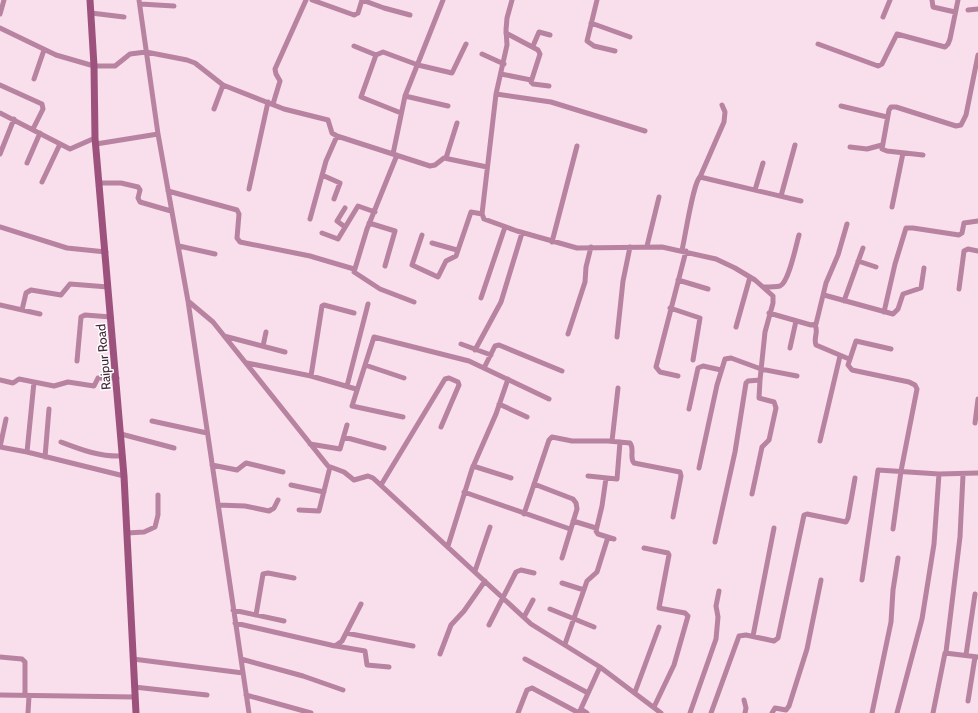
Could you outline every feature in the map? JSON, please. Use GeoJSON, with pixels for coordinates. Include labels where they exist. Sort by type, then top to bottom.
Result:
{"type":"FeatureCollection","features":[{"type":"Feature","properties":{"kind":"main road","name":"Raipur Road"},"geometry":{"type":"LineString","coordinates":[[90,0],[96,141],[123,456],[136,713]]}},
{"type":"Feature","properties":{"kind":"street"},"geometry":{"type":"LineString","coordinates":[[0,14],[4,0]]}},
{"type":"Feature","properties":{"kind":"street"},"geometry":{"type":"LineString","coordinates":[[249,189],[270,103],[280,81],[275,69],[306,0]]}},
{"type":"Feature","properties":{"kind":"street"},"geometry":{"type":"LineString","coordinates":[[312,0],[354,15],[358,14],[362,0],[392,11],[410,14]]}},
{"type":"Feature","properties":{"kind":"street"},"geometry":{"type":"LineString","coordinates":[[354,270],[369,223],[375,212],[395,154],[405,96],[443,0]]}},
{"type":"Feature","properties":{"kind":"street"},"geometry":{"type":"LineString","coordinates":[[512,0],[507,18],[507,45],[504,64],[496,94],[482,214],[486,220],[505,227],[552,242],[577,248],[662,247],[716,259],[750,277],[764,287],[773,296],[773,303],[765,332],[760,369],[759,398],[774,402],[776,408],[769,441],[762,447],[752,494]]}},
{"type":"Feature","properties":{"kind":"street"},"geometry":{"type":"LineString","coordinates":[[597,0],[590,24],[588,42],[615,51]]}},
{"type":"Feature","properties":{"kind":"street"},"geometry":{"type":"LineString","coordinates":[[883,17],[890,0]]}},
{"type":"Feature","properties":{"kind":"street"},"geometry":{"type":"LineString","coordinates":[[932,0],[933,7],[955,12]]}},
{"type":"Feature","properties":{"kind":"street"},"geometry":{"type":"LineString","coordinates":[[818,44],[880,66],[896,34],[940,47],[947,46],[950,39],[958,0]]}},
{"type":"Feature","properties":{"kind":"street"},"geometry":{"type":"LineString","coordinates":[[174,6],[139,2],[158,134],[188,301],[249,713]]}},
{"type":"Feature","properties":{"kind":"street"},"geometry":{"type":"LineString","coordinates":[[968,10],[978,9]]}},
{"type":"Feature","properties":{"kind":"street"},"geometry":{"type":"LineString","coordinates":[[91,13],[124,17]]}},
{"type":"Feature","properties":{"kind":"street"},"geometry":{"type":"LineString","coordinates":[[590,24],[630,37]]}},
{"type":"Feature","properties":{"kind":"street"},"geometry":{"type":"LineString","coordinates":[[0,28],[44,50],[94,66],[115,66],[130,54],[146,52],[192,62],[223,85],[289,110],[328,120],[332,133],[337,136],[430,166],[435,165],[442,159],[446,158],[487,168]]}},
{"type":"Feature","properties":{"kind":"street"},"geometry":{"type":"LineString","coordinates":[[533,46],[540,32],[550,35]]}},
{"type":"Feature","properties":{"kind":"street"},"geometry":{"type":"LineString","coordinates":[[506,33],[538,50],[540,54],[532,80]]}},
{"type":"Feature","properties":{"kind":"street"},"geometry":{"type":"LineString","coordinates":[[354,46],[376,55],[383,52],[418,65],[452,74],[466,44]]}},
{"type":"Feature","properties":{"kind":"street"},"geometry":{"type":"LineString","coordinates":[[34,79],[44,50]]}},
{"type":"Feature","properties":{"kind":"street"},"geometry":{"type":"LineString","coordinates":[[482,54],[504,64]]}},
{"type":"Feature","properties":{"kind":"street"},"geometry":{"type":"LineString","coordinates":[[923,156],[885,151],[882,149],[888,110],[894,107],[956,126],[961,125],[966,115],[978,54]]}},
{"type":"Feature","properties":{"kind":"street"},"geometry":{"type":"LineString","coordinates":[[376,55],[361,97],[401,113]]}},
{"type":"Feature","properties":{"kind":"street"},"geometry":{"type":"LineString","coordinates":[[501,74],[532,80],[533,84],[549,86]]}},
{"type":"Feature","properties":{"kind":"street"},"geometry":{"type":"LineString","coordinates":[[0,85],[42,104],[43,108],[33,129]]}},
{"type":"Feature","properties":{"kind":"street"},"geometry":{"type":"LineString","coordinates":[[214,109],[223,85]]}},
{"type":"Feature","properties":{"kind":"street"},"geometry":{"type":"LineString","coordinates":[[496,94],[552,102],[645,131]]}},
{"type":"Feature","properties":{"kind":"street"},"geometry":{"type":"LineString","coordinates":[[405,96],[448,106]]}},
{"type":"Feature","properties":{"kind":"street"},"geometry":{"type":"LineString","coordinates":[[678,376],[659,371],[656,367],[678,280],[695,188],[724,122],[725,112],[722,105]]}},
{"type":"Feature","properties":{"kind":"street"},"geometry":{"type":"LineString","coordinates":[[841,106],[887,117]]}},
{"type":"Feature","properties":{"kind":"street"},"geometry":{"type":"LineString","coordinates":[[0,113],[60,144],[73,149],[96,141],[158,134]]}},
{"type":"Feature","properties":{"kind":"street"},"geometry":{"type":"LineString","coordinates":[[0,154],[14,120]]}},
{"type":"Feature","properties":{"kind":"street"},"geometry":{"type":"LineString","coordinates":[[446,158],[457,123]]}},
{"type":"Feature","properties":{"kind":"street"},"geometry":{"type":"LineString","coordinates":[[27,163],[40,133]]}},
{"type":"Feature","properties":{"kind":"street"},"geometry":{"type":"LineString","coordinates":[[310,219],[322,175],[337,136]]}},
{"type":"Feature","properties":{"kind":"street"},"geometry":{"type":"LineString","coordinates":[[42,182],[60,144]]}},
{"type":"Feature","properties":{"kind":"street"},"geometry":{"type":"LineString","coordinates":[[850,147],[870,149],[882,145]]}},
{"type":"Feature","properties":{"kind":"street"},"geometry":{"type":"LineString","coordinates":[[552,242],[577,146]]}},
{"type":"Feature","properties":{"kind":"street"},"geometry":{"type":"LineString","coordinates":[[781,196],[795,146]]}},
{"type":"Feature","properties":{"kind":"street"},"geometry":{"type":"LineString","coordinates":[[892,207],[902,153]]}},
{"type":"Feature","properties":{"kind":"street"},"geometry":{"type":"LineString","coordinates":[[755,190],[762,163]]}},
{"type":"Feature","properties":{"kind":"street"},"geometry":{"type":"LineString","coordinates":[[322,175],[340,182],[334,199]]}},
{"type":"Feature","properties":{"kind":"street"},"geometry":{"type":"LineString","coordinates":[[700,177],[801,201]]}},
{"type":"Feature","properties":{"kind":"street"},"geometry":{"type":"LineString","coordinates":[[100,183],[121,183],[138,186],[140,190],[140,202],[171,211]]}},
{"type":"Feature","properties":{"kind":"street"},"geometry":{"type":"LineString","coordinates":[[168,191],[237,210],[239,214],[237,238],[240,242],[310,256],[354,270],[355,273],[369,283],[414,302]]}},
{"type":"Feature","properties":{"kind":"street"},"geometry":{"type":"LineString","coordinates":[[647,246],[659,197]]}},
{"type":"Feature","properties":{"kind":"street"},"geometry":{"type":"LineString","coordinates":[[322,233],[338,239],[357,207],[375,212]]}},
{"type":"Feature","properties":{"kind":"street"},"geometry":{"type":"LineString","coordinates":[[345,208],[337,221],[345,227]]}},
{"type":"Feature","properties":{"kind":"street"},"geometry":{"type":"LineString","coordinates":[[422,235],[412,263],[415,268],[438,277],[445,262],[454,258],[471,212],[482,214]]}},
{"type":"Feature","properties":{"kind":"street"},"geometry":{"type":"LineString","coordinates":[[884,312],[895,264],[906,228],[959,235],[962,233],[964,223],[978,221]]}},
{"type":"Feature","properties":{"kind":"street"},"geometry":{"type":"LineString","coordinates":[[369,223],[395,230],[385,266]]}},
{"type":"Feature","properties":{"kind":"street"},"geometry":{"type":"LineString","coordinates":[[847,224],[815,324],[817,329],[815,339],[816,345],[850,359]]}},
{"type":"Feature","properties":{"kind":"street"},"geometry":{"type":"LineString","coordinates":[[0,227],[67,248],[106,252]]}},
{"type":"Feature","properties":{"kind":"street"},"geometry":{"type":"LineString","coordinates":[[481,298],[505,227]]}},
{"type":"Feature","properties":{"kind":"street"},"geometry":{"type":"LineString","coordinates":[[475,350],[501,302],[522,233]]}},
{"type":"Feature","properties":{"kind":"street"},"geometry":{"type":"LineString","coordinates":[[764,287],[779,286],[783,284],[790,268],[799,235]]}},
{"type":"Feature","properties":{"kind":"street"},"geometry":{"type":"LineString","coordinates":[[432,243],[457,250]]}},
{"type":"Feature","properties":{"kind":"street"},"geometry":{"type":"LineString","coordinates":[[179,246],[215,254]]}},
{"type":"Feature","properties":{"kind":"street"},"geometry":{"type":"LineString","coordinates":[[568,334],[585,282],[586,267],[591,247]]}},
{"type":"Feature","properties":{"kind":"street"},"geometry":{"type":"LineString","coordinates":[[616,337],[623,281],[630,247]]}},
{"type":"Feature","properties":{"kind":"street"},"geometry":{"type":"LineString","coordinates":[[844,301],[863,248]]}},
{"type":"Feature","properties":{"kind":"street"},"geometry":{"type":"LineString","coordinates":[[959,289],[964,251],[968,249],[978,251]]}},
{"type":"Feature","properties":{"kind":"street"},"geometry":{"type":"LineString","coordinates":[[858,261],[876,267]]}},
{"type":"Feature","properties":{"kind":"street"},"geometry":{"type":"LineString","coordinates":[[824,295],[884,312],[895,313],[903,294],[921,288],[924,268]]}},
{"type":"Feature","properties":{"kind":"street"},"geometry":{"type":"LineString","coordinates":[[736,327],[750,277]]}},
{"type":"Feature","properties":{"kind":"street"},"geometry":{"type":"LineString","coordinates":[[678,280],[708,288]]}},
{"type":"Feature","properties":{"kind":"street"},"geometry":{"type":"LineString","coordinates":[[22,310],[26,294],[31,290],[61,296],[70,284],[108,287]]}},
{"type":"Feature","properties":{"kind":"street"},"geometry":{"type":"LineString","coordinates":[[188,301],[205,314],[224,336],[330,467],[344,472],[356,480],[368,476],[371,477],[536,628],[600,667],[661,713]]}},
{"type":"Feature","properties":{"kind":"street"},"geometry":{"type":"LineString","coordinates":[[347,386],[368,304]]}},
{"type":"Feature","properties":{"kind":"street"},"geometry":{"type":"LineString","coordinates":[[0,305],[40,314]]}},
{"type":"Feature","properties":{"kind":"street"},"geometry":{"type":"LineString","coordinates":[[311,376],[322,305],[354,313]]}},
{"type":"Feature","properties":{"kind":"street"},"geometry":{"type":"LineString","coordinates":[[670,308],[700,318],[693,360]]}},
{"type":"Feature","properties":{"kind":"street"},"geometry":{"type":"LineString","coordinates":[[769,313],[796,321],[815,324]]}},
{"type":"Feature","properties":{"kind":"street"},"geometry":{"type":"LineString","coordinates":[[77,361],[81,317],[86,315],[111,317]]}},
{"type":"Feature","properties":{"kind":"street"},"geometry":{"type":"LineString","coordinates":[[790,348],[796,321]]}},
{"type":"Feature","properties":{"kind":"street"},"geometry":{"type":"LineString","coordinates":[[263,346],[266,332]]}},
{"type":"Feature","properties":{"kind":"street"},"geometry":{"type":"LineString","coordinates":[[224,336],[285,352]]}},
{"type":"Feature","properties":{"kind":"street"},"geometry":{"type":"LineString","coordinates":[[403,417],[353,407],[352,405],[373,338],[375,337],[454,357],[484,368],[549,399]]}},
{"type":"Feature","properties":{"kind":"street"},"geometry":{"type":"LineString","coordinates":[[891,349],[856,341],[848,366],[852,370],[909,382],[916,387],[917,392],[901,471],[893,529]]}},
{"type":"Feature","properties":{"kind":"street"},"geometry":{"type":"LineString","coordinates":[[461,344],[491,356]]}},
{"type":"Feature","properties":{"kind":"street"},"geometry":{"type":"LineString","coordinates":[[484,368],[495,346],[500,345],[562,372]]}},
{"type":"Feature","properties":{"kind":"street"},"geometry":{"type":"LineString","coordinates":[[820,441],[840,356]]}},
{"type":"Feature","properties":{"kind":"street"},"geometry":{"type":"LineString","coordinates":[[699,468],[724,360],[727,358],[760,369],[798,376]]}},
{"type":"Feature","properties":{"kind":"street"},"geometry":{"type":"LineString","coordinates":[[247,363],[311,376],[356,389]]}},
{"type":"Feature","properties":{"kind":"street"},"geometry":{"type":"LineString","coordinates":[[365,365],[404,378]]}},
{"type":"Feature","properties":{"kind":"street"},"geometry":{"type":"LineString","coordinates":[[689,409],[698,368],[703,366],[721,370]]}},
{"type":"Feature","properties":{"kind":"street"},"geometry":{"type":"LineString","coordinates":[[0,380],[12,383],[19,379],[54,386],[68,382],[94,386],[98,378],[117,378]]}},
{"type":"Feature","properties":{"kind":"street"},"geometry":{"type":"LineString","coordinates":[[381,485],[445,379],[449,378],[458,382],[459,385],[441,427]]}},
{"type":"Feature","properties":{"kind":"street"},"geometry":{"type":"LineString","coordinates":[[448,546],[473,466],[508,379]]}},
{"type":"Feature","properties":{"kind":"street"},"geometry":{"type":"LineString","coordinates":[[715,542],[734,452],[746,383],[749,380],[760,380]]}},
{"type":"Feature","properties":{"kind":"street"},"geometry":{"type":"LineString","coordinates":[[27,452],[34,382]]}},
{"type":"Feature","properties":{"kind":"street"},"geometry":{"type":"LineString","coordinates":[[612,441],[618,388]]}},
{"type":"Feature","properties":{"kind":"street"},"geometry":{"type":"LineString","coordinates":[[976,423],[978,399]]}},
{"type":"Feature","properties":{"kind":"street"},"geometry":{"type":"LineString","coordinates":[[499,404],[527,417]]}},
{"type":"Feature","properties":{"kind":"street"},"geometry":{"type":"LineString","coordinates":[[45,457],[49,408]]}},
{"type":"Feature","properties":{"kind":"street"},"geometry":{"type":"LineString","coordinates":[[6,419],[0,447],[27,452],[124,476]]}},
{"type":"Feature","properties":{"kind":"street"},"geometry":{"type":"LineString","coordinates":[[152,421],[207,433]]}},
{"type":"Feature","properties":{"kind":"street"},"geometry":{"type":"LineString","coordinates":[[310,444],[339,450],[341,448],[347,425]]}},
{"type":"Feature","properties":{"kind":"street"},"geometry":{"type":"LineString","coordinates":[[121,434],[174,448]]}},
{"type":"Feature","properties":{"kind":"street"},"geometry":{"type":"LineString","coordinates":[[344,437],[384,448]]}},
{"type":"Feature","properties":{"kind":"street"},"geometry":{"type":"LineString","coordinates":[[524,514],[550,438],[575,442],[612,441],[632,445],[632,460],[634,463],[680,473],[673,517]]}},
{"type":"Feature","properties":{"kind":"street"},"geometry":{"type":"LineString","coordinates":[[61,442],[97,455],[107,457],[123,456]]}},
{"type":"Feature","properties":{"kind":"street"},"geometry":{"type":"LineString","coordinates":[[588,476],[617,478],[620,442]]}},
{"type":"Feature","properties":{"kind":"street"},"geometry":{"type":"LineString","coordinates":[[212,465],[238,470],[246,464],[283,472]]}},
{"type":"Feature","properties":{"kind":"street"},"geometry":{"type":"LineString","coordinates":[[473,466],[511,478]]}},
{"type":"Feature","properties":{"kind":"street"},"geometry":{"type":"LineString","coordinates":[[299,510],[319,511],[330,467]]}},
{"type":"Feature","properties":{"kind":"street"},"geometry":{"type":"LineString","coordinates":[[862,580],[877,473],[881,469],[963,475],[978,473]]}},
{"type":"Feature","properties":{"kind":"street"},"geometry":{"type":"LineString","coordinates":[[897,713],[922,619],[934,544],[939,474]]}},
{"type":"Feature","properties":{"kind":"street"},"geometry":{"type":"LineString","coordinates":[[933,713],[944,654],[946,652],[962,524],[963,475]]}},
{"type":"Feature","properties":{"kind":"street"},"geometry":{"type":"LineString","coordinates":[[564,644],[588,579],[597,572],[611,538],[597,533],[596,528],[602,506],[606,478]]}},
{"type":"Feature","properties":{"kind":"street"},"geometry":{"type":"LineString","coordinates":[[711,713],[738,638],[742,635],[774,641],[778,638],[803,517],[807,514],[846,522],[855,478]]}},
{"type":"Feature","properties":{"kind":"street"},"geometry":{"type":"LineString","coordinates":[[534,484],[575,501],[577,509],[562,558]]}},
{"type":"Feature","properties":{"kind":"street"},"geometry":{"type":"LineString","coordinates":[[291,485],[324,492]]}},
{"type":"Feature","properties":{"kind":"street"},"geometry":{"type":"LineString","coordinates":[[464,492],[570,529]]}},
{"type":"Feature","properties":{"kind":"street"},"geometry":{"type":"LineString","coordinates":[[127,533],[144,532],[155,527],[158,515],[158,495]]}},
{"type":"Feature","properties":{"kind":"street"},"geometry":{"type":"LineString","coordinates":[[218,505],[245,506],[269,511],[274,508],[278,500]]}},
{"type":"Feature","properties":{"kind":"street"},"geometry":{"type":"LineString","coordinates":[[573,521],[596,528]]}},
{"type":"Feature","properties":{"kind":"street"},"geometry":{"type":"LineString","coordinates":[[475,571],[490,527]]}},
{"type":"Feature","properties":{"kind":"street"},"geometry":{"type":"LineString","coordinates":[[753,636],[774,528]]}},
{"type":"Feature","properties":{"kind":"street"},"geometry":{"type":"LineString","coordinates":[[644,548],[668,553],[669,555],[658,608],[685,613],[688,616],[674,665],[654,707]]}},
{"type":"Feature","properties":{"kind":"street"},"geometry":{"type":"LineString","coordinates":[[872,713],[891,622],[893,590],[898,558]]}},
{"type":"Feature","properties":{"kind":"street"},"geometry":{"type":"LineString","coordinates":[[489,625],[517,571],[534,574]]}},
{"type":"Feature","properties":{"kind":"street"},"geometry":{"type":"LineString","coordinates":[[256,615],[263,574],[268,572],[294,578]]}},
{"type":"Feature","properties":{"kind":"street"},"geometry":{"type":"LineString","coordinates":[[772,713],[775,708],[786,710],[789,706],[807,649],[821,580]]}},
{"type":"Feature","properties":{"kind":"street"},"geometry":{"type":"LineString","coordinates":[[440,654],[451,625],[464,611],[485,581]]}},
{"type":"Feature","properties":{"kind":"street"},"geometry":{"type":"LineString","coordinates":[[562,584],[584,590]]}},
{"type":"Feature","properties":{"kind":"street"},"geometry":{"type":"LineString","coordinates":[[690,713],[716,639],[718,617],[716,606],[719,591]]}},
{"type":"Feature","properties":{"kind":"street"},"geometry":{"type":"LineString","coordinates":[[966,655],[975,594]]}},
{"type":"Feature","properties":{"kind":"street"},"geometry":{"type":"LineString","coordinates":[[524,617],[533,600]]}},
{"type":"Feature","properties":{"kind":"street"},"geometry":{"type":"LineString","coordinates":[[335,646],[340,644],[362,604]]}},
{"type":"Feature","properties":{"kind":"street"},"geometry":{"type":"LineString","coordinates":[[550,609],[594,627]]}},
{"type":"Feature","properties":{"kind":"street"},"geometry":{"type":"LineString","coordinates":[[233,610],[284,621]]}},
{"type":"Feature","properties":{"kind":"street"},"geometry":{"type":"LineString","coordinates":[[235,623],[335,646],[365,651],[367,665],[389,668]]}},
{"type":"Feature","properties":{"kind":"street"},"geometry":{"type":"LineString","coordinates":[[635,692],[659,627]]}},
{"type":"Feature","properties":{"kind":"street"},"geometry":{"type":"LineString","coordinates":[[346,633],[413,646]]}},
{"type":"Feature","properties":{"kind":"street"},"geometry":{"type":"LineString","coordinates":[[946,652],[976,657],[968,701]]}},
{"type":"Feature","properties":{"kind":"street"},"geometry":{"type":"LineString","coordinates":[[0,657],[22,660],[25,662],[28,713]]}},
{"type":"Feature","properties":{"kind":"street"},"geometry":{"type":"LineString","coordinates":[[133,659],[243,673]]}},
{"type":"Feature","properties":{"kind":"street"},"geometry":{"type":"LineString","coordinates":[[241,659],[303,676],[343,690]]}},
{"type":"Feature","properties":{"kind":"street"},"geometry":{"type":"LineString","coordinates":[[525,660],[588,693]]}},
{"type":"Feature","properties":{"kind":"street"},"geometry":{"type":"LineString","coordinates":[[580,712],[600,667]]}},
{"type":"Feature","properties":{"kind":"street"},"geometry":{"type":"LineString","coordinates":[[134,687],[207,695]]}},
{"type":"Feature","properties":{"kind":"street"},"geometry":{"type":"LineString","coordinates":[[518,713],[527,690],[532,688],[580,712],[587,713]]}},
{"type":"Feature","properties":{"kind":"street"},"geometry":{"type":"LineString","coordinates":[[0,695],[135,697]]}},
{"type":"Feature","properties":{"kind":"street"},"geometry":{"type":"LineString","coordinates":[[246,695],[311,713]]}},
{"type":"Feature","properties":{"kind":"street"},"geometry":{"type":"LineString","coordinates":[[744,700],[746,706],[745,713]]}}]}
